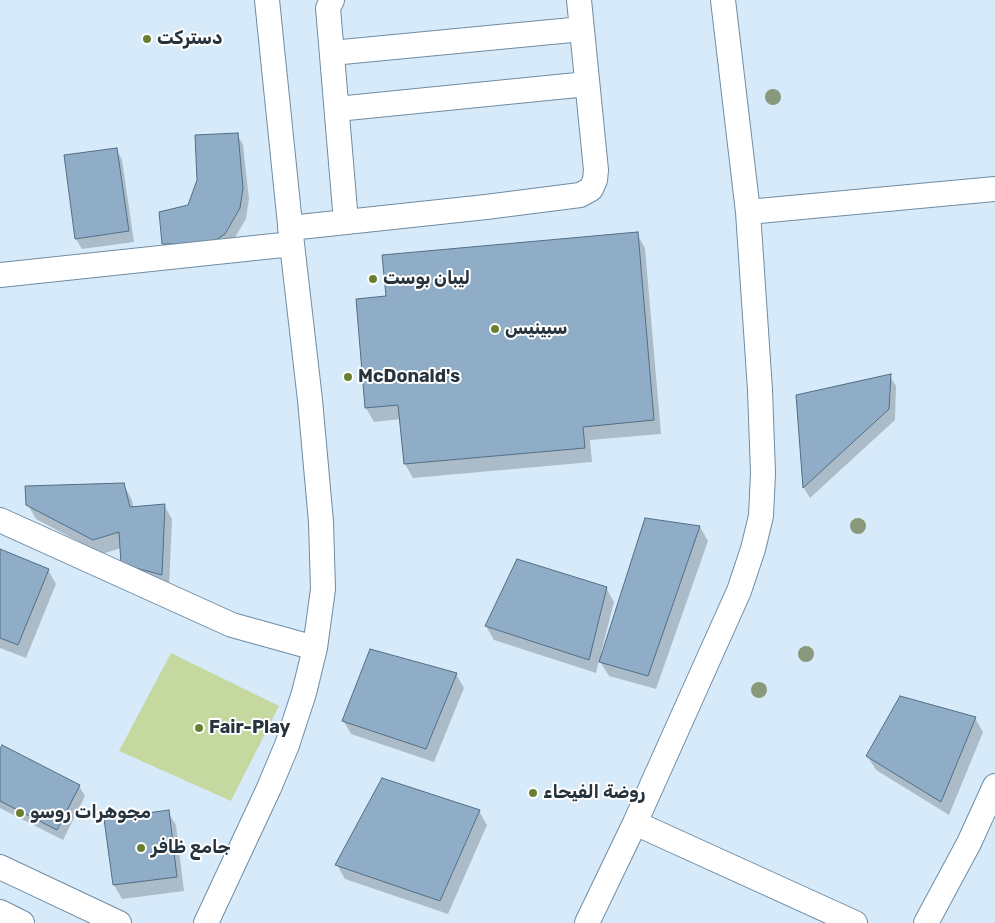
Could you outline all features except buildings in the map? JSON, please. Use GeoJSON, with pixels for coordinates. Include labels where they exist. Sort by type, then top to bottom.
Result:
{"type":"FeatureCollection","features":[{"type":"Feature","properties":{"kind":"street"},"geometry":{"type":"LineString","coordinates":[[206,923],[287,745],[304,693],[315,648],[323,589],[321,522],[310,400],[267,0]]}},
{"type":"Feature","properties":{"kind":"street"},"geometry":{"type":"LineString","coordinates":[[332,0],[328,8],[346,222]]}},
{"type":"Feature","properties":{"kind":"street"},"geometry":{"type":"LineString","coordinates":[[0,275],[291,236],[346,222],[580,195],[591,189],[595,180],[596,170],[579,0]]}},
{"type":"Feature","properties":{"kind":"street"},"geometry":{"type":"LineString","coordinates":[[587,923],[635,823],[739,592],[753,549],[760,516],[763,473],[760,390],[748,212],[723,0]]}},
{"type":"Feature","properties":{"kind":"street"},"geometry":{"type":"LineString","coordinates":[[332,53],[582,29]]}},
{"type":"Feature","properties":{"kind":"street"},"geometry":{"type":"LineString","coordinates":[[337,109],[587,84]]}},
{"type":"Feature","properties":{"kind":"street"},"geometry":{"type":"LineString","coordinates":[[748,212],[995,190]]}},
{"type":"Feature","properties":{"kind":"street"},"geometry":{"type":"LineString","coordinates":[[0,520],[232,625],[315,648]]}},
{"type":"Feature","properties":{"kind":"street"},"geometry":{"type":"LineString","coordinates":[[926,923],[968,843],[995,786]]}},
{"type":"Feature","properties":{"kind":"street"},"geometry":{"type":"LineString","coordinates":[[635,823],[855,923]]}},
{"type":"Feature","properties":{"kind":"street"},"geometry":{"type":"LineString","coordinates":[[0,867],[119,923]]}},
{"type":"Feature","properties":{"kind":"street"},"geometry":{"type":"LineString","coordinates":[[0,912],[22,923]]}},
{"type":"Feature","properties":{"kind":"green space","name":"Fair-Play"},"geometry":{"type":"Polygon","coordinates":[[[171,653],[279,706],[231,801],[119,751],[171,653]]]}},
{"type":"Feature","properties":{"kind":"place","name":"دستركت"},"geometry":{"type":"Point","coordinates":[147,39]}},
{"type":"Feature","properties":{"kind":"place","name":"ليبان بوست"},"geometry":{"type":"Point","coordinates":[373,279]}},
{"type":"Feature","properties":{"kind":"place","name":"سبينيس"},"geometry":{"type":"Point","coordinates":[495,329]}},
{"type":"Feature","properties":{"kind":"place","name":"McDonald's"},"geometry":{"type":"Point","coordinates":[348,377]}},
{"type":"Feature","properties":{"kind":"place","name":"Fair-Play"},"geometry":{"type":"Point","coordinates":[199,728]}},
{"type":"Feature","properties":{"kind":"place","name":"روضة الفيحاء"},"geometry":{"type":"Point","coordinates":[533,793]}},
{"type":"Feature","properties":{"kind":"place","name":"مجوهرات روسو"},"geometry":{"type":"Point","coordinates":[20,813]}},
{"type":"Feature","properties":{"kind":"place","name":"جامع ظافر"},"geometry":{"type":"Point","coordinates":[141,848]}}]}
